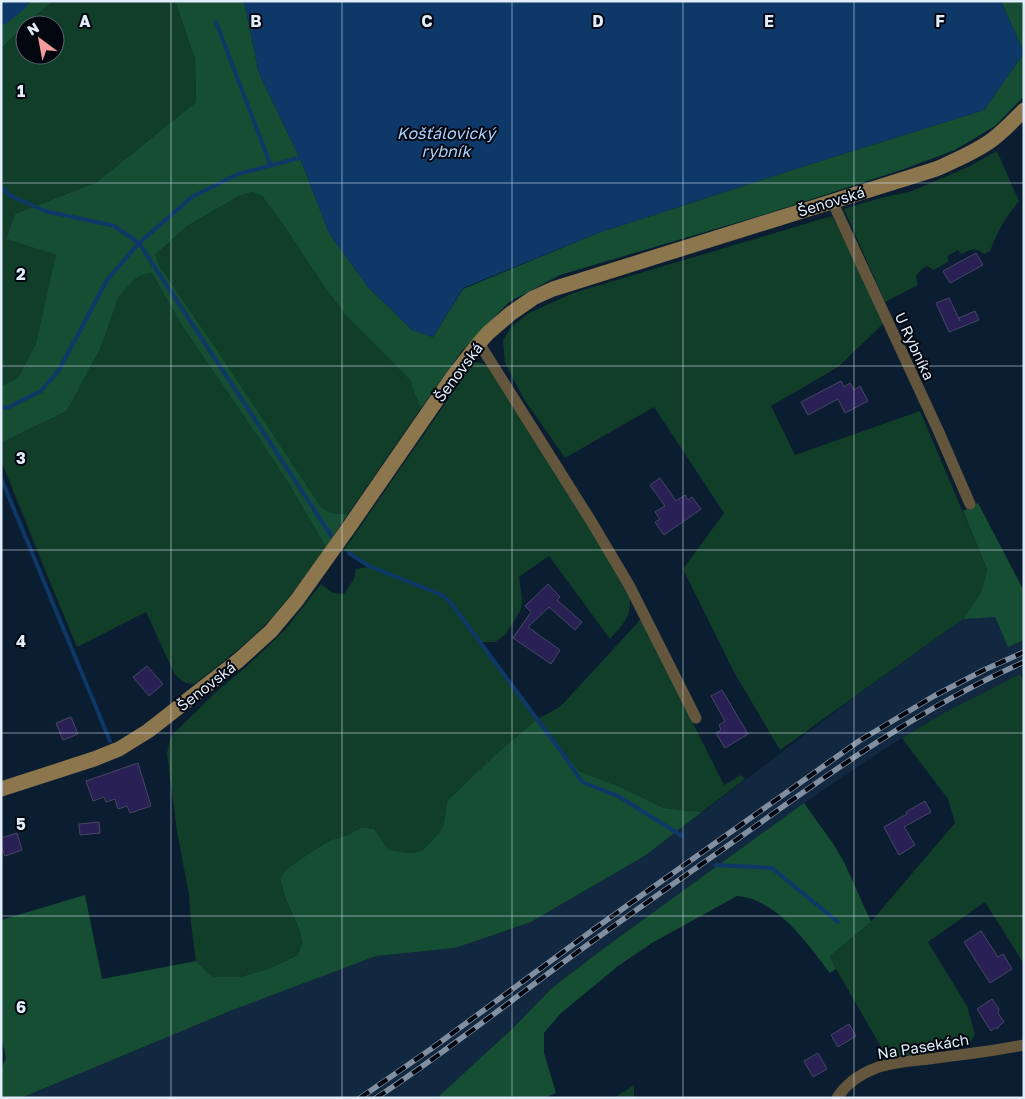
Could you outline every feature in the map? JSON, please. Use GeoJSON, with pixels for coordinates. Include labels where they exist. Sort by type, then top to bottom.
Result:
{"type":"FeatureCollection","features":[{"type":"Feature","properties":{"kind":"street","name":"Šenovská"},"geometry":{"type":"LineString","coordinates":[[1,788],[94,759],[119,749],[148,731],[198,693],[271,631],[297,600],[454,375],[479,343],[510,314],[533,298],[552,289],[936,169],[989,142],[1024,110]]}},
{"type":"Feature","properties":{"kind":"street","name":"U Rybníka"},"geometry":{"type":"LineString","coordinates":[[832,200],[970,504]]}},
{"type":"Feature","properties":{"kind":"street"},"geometry":{"type":"LineString","coordinates":[[479,343],[629,585],[696,718]]}},
{"type":"Feature","properties":{"kind":"street","name":"Na Pasekách"},"geometry":{"type":"LineString","coordinates":[[837,1098],[843,1088],[859,1076],[876,1068],[901,1062],[999,1050],[1024,1045]]}},
{"type":"Feature","properties":{"kind":"shaded area"},"geometry":{"type":"Polygon","coordinates":[[[995,616],[1008,647],[1024,640],[1024,673],[942,714],[886,748],[823,790],[600,951],[552,988],[512,1029],[437,1098],[21,1098],[230,1011],[376,956],[455,948],[531,922],[646,855],[856,696],[963,619],[995,616]]]}},
{"type":"Feature","properties":{"kind":"green space"},"geometry":{"type":"Polygon","coordinates":[[[32,1],[53,1],[37,15],[15,15],[15,35],[1,49],[1,24],[32,1]]]}},
{"type":"Feature","properties":{"kind":"green space"},"geometry":{"type":"Polygon","coordinates":[[[53,1],[175,1],[195,59],[196,102],[97,182],[15,214],[6,239],[57,255],[36,343],[18,378],[1,386],[1,49],[15,36],[15,65],[65,65],[65,15],[37,15],[53,1]]]}},
{"type":"Feature","properties":{"kind":"green space"},"geometry":{"type":"Polygon","coordinates":[[[175,1],[244,1],[259,73],[302,163],[329,233],[368,287],[412,330],[433,337],[463,289],[598,233],[984,110],[1024,53],[1024,96],[995,126],[955,150],[904,169],[766,214],[560,275],[509,302],[462,351],[421,408],[413,390],[412,382],[344,313],[262,196],[252,192],[241,195],[187,226],[155,255],[160,267],[321,507],[331,513],[348,514],[326,547],[289,484],[181,324],[152,273],[141,275],[119,296],[101,347],[67,411],[1,443],[1,386],[18,378],[36,343],[56,255],[6,239],[15,214],[97,182],[196,102],[195,59],[175,1]]]}},
{"type":"Feature","properties":{"kind":"green space"},"geometry":{"type":"Polygon","coordinates":[[[1001,1],[1024,1],[1024,53],[1001,1]]]}},
{"type":"Feature","properties":{"kind":"green space"},"geometry":{"type":"Polygon","coordinates":[[[997,151],[1019,201],[1002,225],[990,251],[984,254],[978,250],[973,250],[961,254],[958,250],[947,256],[949,261],[934,270],[927,266],[922,269],[916,276],[918,285],[885,302],[844,209],[912,191],[968,167],[997,151]]]}},
{"type":"Feature","properties":{"kind":"green space"},"geometry":{"type":"Polygon","coordinates":[[[252,192],[262,196],[344,313],[413,382],[413,390],[421,408],[348,514],[331,513],[321,507],[154,256],[187,226],[241,195],[252,192]]]}},
{"type":"Feature","properties":{"kind":"green space"},"geometry":{"type":"Polygon","coordinates":[[[832,216],[885,322],[838,367],[771,406],[795,455],[920,411],[987,569],[981,593],[963,619],[780,750],[734,672],[683,569],[724,513],[654,407],[565,458],[524,399],[505,363],[503,340],[511,327],[529,313],[573,293],[832,216]]]}},
{"type":"Feature","properties":{"kind":"green space"},"geometry":{"type":"Polygon","coordinates":[[[152,273],[181,324],[289,484],[326,547],[267,623],[194,684],[181,680],[175,675],[146,612],[77,647],[1,460],[1,443],[67,411],[101,347],[119,296],[141,274],[152,273]]]}},
{"type":"Feature","properties":{"kind":"green space"},"geometry":{"type":"Polygon","coordinates":[[[474,362],[487,366],[553,467],[630,596],[626,620],[610,639],[549,556],[519,577],[522,600],[521,609],[513,623],[505,635],[495,642],[480,642],[537,719],[495,755],[447,801],[444,823],[439,833],[422,851],[411,853],[389,850],[374,829],[362,827],[348,835],[331,840],[316,849],[280,878],[285,897],[300,931],[302,943],[298,955],[268,969],[240,977],[215,977],[196,961],[189,895],[177,831],[167,754],[172,735],[216,692],[284,631],[321,584],[333,593],[344,594],[354,579],[356,569],[368,567],[344,550],[474,362]]]}},
{"type":"Feature","properties":{"kind":"green space"},"geometry":{"type":"Polygon","coordinates":[[[978,503],[1024,591],[1024,640],[1008,647],[995,617],[963,619],[981,593],[987,569],[963,511],[978,503]]]}},
{"type":"Feature","properties":{"kind":"green space"},"geometry":{"type":"Polygon","coordinates":[[[641,619],[724,785],[741,775],[745,779],[702,812],[664,808],[620,787],[579,771],[537,719],[560,707],[641,619]]]}},
{"type":"Feature","properties":{"kind":"green space"},"geometry":{"type":"Polygon","coordinates":[[[1020,674],[1024,680],[1024,964],[985,902],[928,942],[967,1006],[975,1034],[969,1045],[898,1057],[884,1052],[830,956],[869,924],[955,823],[948,799],[902,738],[942,714],[1020,674]]]}},
{"type":"Feature","properties":{"kind":"green space"},"geometry":{"type":"Polygon","coordinates":[[[537,719],[579,771],[620,787],[664,808],[702,812],[646,855],[531,922],[455,948],[376,956],[230,1011],[21,1098],[1,1098],[1,1069],[6,1058],[1,1035],[1,920],[85,895],[102,979],[196,961],[215,977],[240,977],[268,969],[298,955],[302,943],[300,931],[285,897],[280,878],[287,869],[331,840],[348,835],[362,827],[374,829],[389,850],[411,853],[422,851],[439,833],[444,823],[447,801],[495,755],[537,719]]]}},
{"type":"Feature","properties":{"kind":"green space"},"geometry":{"type":"Polygon","coordinates":[[[804,803],[845,864],[871,922],[830,956],[836,969],[830,973],[798,932],[779,915],[755,900],[737,896],[652,943],[618,966],[560,1014],[544,1033],[544,1053],[556,1093],[545,1098],[437,1098],[512,1029],[552,988],[804,803]]]}},
{"type":"Feature","properties":{"kind":"green space"},"geometry":{"type":"Polygon","coordinates":[[[634,1085],[634,1098],[614,1098],[634,1085]]]}},
{"type":"Feature","properties":{"kind":"water","name":"Košťálovický rybník"},"geometry":{"type":"Polygon","coordinates":[[[244,1],[1001,1],[1024,53],[984,110],[598,233],[463,288],[433,337],[412,330],[368,287],[329,233],[302,163],[259,73],[244,1]]]}},
{"type":"Feature","properties":{"kind":"building"},"geometry":{"type":"Polygon","coordinates":[[[976,253],[983,265],[950,283],[943,271],[976,253]]]}},
{"type":"Feature","properties":{"kind":"building"},"geometry":{"type":"Polygon","coordinates":[[[949,298],[960,321],[959,318],[975,311],[979,320],[949,332],[936,303],[949,298]]]}},
{"type":"Feature","properties":{"kind":"building"},"geometry":{"type":"Polygon","coordinates":[[[841,381],[844,387],[850,383],[854,390],[860,386],[868,401],[845,413],[838,399],[808,415],[801,402],[841,381]]]}},
{"type":"Feature","properties":{"kind":"building"},"geometry":{"type":"Polygon","coordinates":[[[660,478],[676,501],[685,495],[688,500],[692,497],[701,509],[664,535],[655,522],[660,519],[655,512],[665,506],[650,485],[660,478]]]}},
{"type":"Feature","properties":{"kind":"building"},"geometry":{"type":"Polygon","coordinates":[[[548,584],[560,597],[557,600],[582,622],[575,630],[549,607],[528,627],[560,650],[551,664],[513,638],[531,612],[525,606],[548,584]]]}},
{"type":"Feature","properties":{"kind":"building"},"geometry":{"type":"Polygon","coordinates":[[[147,666],[163,684],[149,696],[133,677],[147,666]]]}},
{"type":"Feature","properties":{"kind":"building"},"geometry":{"type":"Polygon","coordinates":[[[722,690],[748,734],[725,748],[716,733],[721,730],[719,725],[725,721],[711,696],[722,690]]]}},
{"type":"Feature","properties":{"kind":"building"},"geometry":{"type":"Polygon","coordinates":[[[71,717],[78,734],[63,740],[56,723],[71,717]]]}},
{"type":"Feature","properties":{"kind":"building"},"geometry":{"type":"Polygon","coordinates":[[[138,763],[151,806],[130,813],[127,806],[118,809],[115,799],[106,802],[104,797],[93,801],[86,781],[138,763]]]}},
{"type":"Feature","properties":{"kind":"building"},"geometry":{"type":"Polygon","coordinates":[[[925,801],[931,812],[904,827],[915,845],[899,855],[884,827],[925,801]]]}},
{"type":"Feature","properties":{"kind":"building"},"geometry":{"type":"Polygon","coordinates":[[[99,822],[100,833],[80,835],[79,824],[99,822]]]}},
{"type":"Feature","properties":{"kind":"building"},"geometry":{"type":"Polygon","coordinates":[[[17,833],[22,850],[5,856],[1,846],[1,838],[17,833]]]}},
{"type":"Feature","properties":{"kind":"building"},"geometry":{"type":"Polygon","coordinates":[[[981,931],[998,957],[1003,954],[1012,969],[990,983],[964,942],[981,931]]]}},
{"type":"Feature","properties":{"kind":"building"},"geometry":{"type":"Polygon","coordinates":[[[992,999],[999,1009],[998,1013],[1004,1022],[998,1028],[991,1031],[977,1009],[992,999]]]}},
{"type":"Feature","properties":{"kind":"building"},"geometry":{"type":"Polygon","coordinates":[[[849,1024],[856,1036],[838,1047],[831,1035],[849,1024]]]}},
{"type":"Feature","properties":{"kind":"building"},"geometry":{"type":"Polygon","coordinates":[[[818,1053],[827,1069],[813,1077],[804,1061],[818,1053]]]}},
{"type":"Feature","properties":{"kind":"waterway"},"geometry":{"type":"LineString","coordinates":[[1,14],[17,1]]}},
{"type":"Feature","properties":{"kind":"waterway"},"geometry":{"type":"LineString","coordinates":[[216,22],[271,166]]}},
{"type":"Feature","properties":{"kind":"waterway"},"geometry":{"type":"LineString","coordinates":[[1,408],[9,407],[41,391],[59,370],[107,280],[139,243],[192,197],[238,174],[303,157]]}},
{"type":"Feature","properties":{"kind":"waterway"},"geometry":{"type":"LineString","coordinates":[[1,186],[9,195],[45,211],[114,226],[139,243],[334,540]]}},
{"type":"Feature","properties":{"kind":"waterway"},"geometry":{"type":"LineString","coordinates":[[1,478],[110,741]]}},
{"type":"Feature","properties":{"kind":"waterway"},"geometry":{"type":"LineString","coordinates":[[349,553],[369,566],[442,595],[451,603],[582,782],[618,796],[682,836]]}},
{"type":"Feature","properties":{"kind":"waterway"},"geometry":{"type":"LineString","coordinates":[[716,865],[772,868],[838,922]]}},
{"type":"Feature","properties":{"kind":"railway"},"geometry":{"type":"LineString","coordinates":[[360,1098],[859,741],[934,696],[1024,652]]}},
{"type":"Feature","properties":{"kind":"railway"},"geometry":{"type":"LineString","coordinates":[[376,1098],[818,782],[884,738],[952,697],[1024,662]]}}]}
